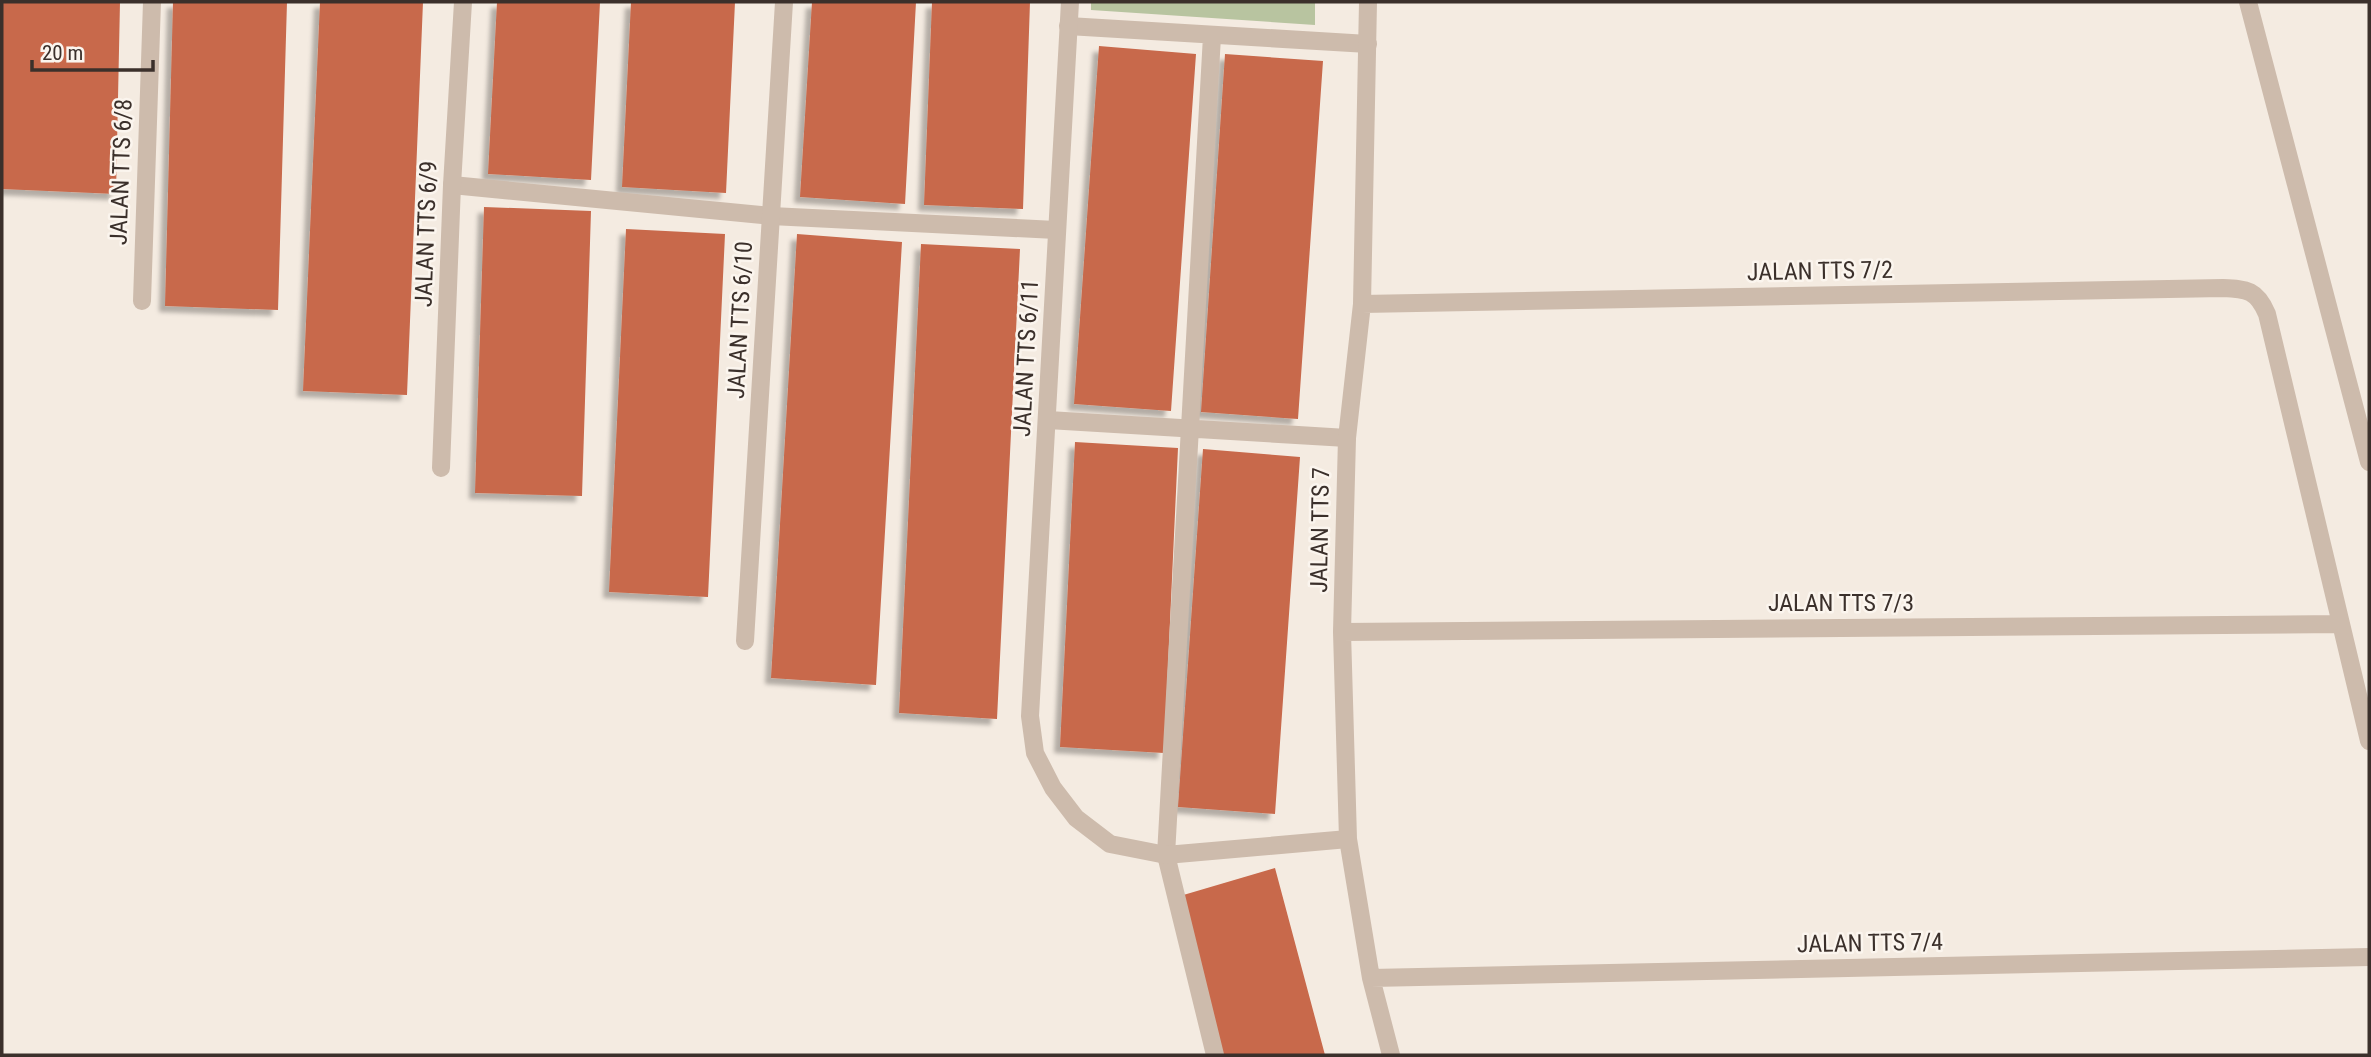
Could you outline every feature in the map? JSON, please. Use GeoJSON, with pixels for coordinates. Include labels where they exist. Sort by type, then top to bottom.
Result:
{"type":"FeatureCollection","features":[{"type":"Feature","properties":{"kind":"street","name":"JALAN TTS 6/8"},"geometry":{"type":"LineString","coordinates":[[142,301],[152,2]]}},
{"type":"Feature","properties":{"kind":"street","name":"JALAN TTS 6/9"},"geometry":{"type":"LineString","coordinates":[[441,468],[452,185],[463,2]]}},
{"type":"Feature","properties":{"kind":"street","name":"JALAN TTS 6/10"},"geometry":{"type":"LineString","coordinates":[[745,641],[784,2]]}},
{"type":"Feature","properties":{"kind":"street","name":"JALAN TTS 6/11"},"geometry":{"type":"LineString","coordinates":[[1070,2],[1030,716],[1035,753],[1053,788],[1076,818],[1110,844],[1166,855],[1348,839]]}},
{"type":"Feature","properties":{"kind":"street","name":"JALAN TTS 7"},"geometry":{"type":"LineString","coordinates":[[1368,2],[1362,304],[1347,438],[1342,632],[1348,839],[1371,978],[1391,1055]]}},
{"type":"Feature","properties":{"kind":"street"},"geometry":{"type":"LineString","coordinates":[[2248,2],[2363,415],[2369,463]]}},
{"type":"Feature","properties":{"kind":"street"},"geometry":{"type":"LineString","coordinates":[[1068,26],[1368,44]]}},
{"type":"Feature","properties":{"kind":"street"},"geometry":{"type":"LineString","coordinates":[[1212,36],[1166,855],[1215,1055]]}},
{"type":"Feature","properties":{"kind":"street"},"geometry":{"type":"LineString","coordinates":[[452,185],[771,216],[1056,230]]}},
{"type":"Feature","properties":{"kind":"street","name":"JALAN TTS 7/2"},"geometry":{"type":"LineString","coordinates":[[1362,304],[2239,289],[2257,295],[2267,314],[2341,624]]}},
{"type":"Feature","properties":{"kind":"street"},"geometry":{"type":"LineString","coordinates":[[1048,420],[1347,438]]}},
{"type":"Feature","properties":{"kind":"street"},"geometry":{"type":"LineString","coordinates":[[2341,624],[2369,741]]}},
{"type":"Feature","properties":{"kind":"street","name":"JALAN TTS 7/3"},"geometry":{"type":"LineString","coordinates":[[1342,632],[2341,624]]}},
{"type":"Feature","properties":{"kind":"street","name":"JALAN TTS 7/4"},"geometry":{"type":"LineString","coordinates":[[1371,978],[2369,957]]}},
{"type":"Feature","properties":{"kind":"green space"},"geometry":{"type":"Polygon","coordinates":[[[1091,2],[1315,2],[1315,25],[1091,10],[1091,2]]]}},
{"type":"Feature","properties":{"kind":"building"},"geometry":{"type":"Polygon","coordinates":[[[2,2],[120,2],[116,194],[2,189],[2,2]]]}},
{"type":"Feature","properties":{"kind":"building"},"geometry":{"type":"Polygon","coordinates":[[[173,2],[287,2],[278,310],[165,306],[173,2]]]}},
{"type":"Feature","properties":{"kind":"building"},"geometry":{"type":"Polygon","coordinates":[[[320,2],[423,2],[407,395],[303,391],[320,2]]]}},
{"type":"Feature","properties":{"kind":"building"},"geometry":{"type":"Polygon","coordinates":[[[497,2],[600,2],[591,180],[488,174],[497,2]]]}},
{"type":"Feature","properties":{"kind":"building"},"geometry":{"type":"Polygon","coordinates":[[[631,2],[735,2],[726,193],[622,187],[631,2]]]}},
{"type":"Feature","properties":{"kind":"building"},"geometry":{"type":"Polygon","coordinates":[[[812,2],[916,2],[905,204],[800,197],[812,2]]]}},
{"type":"Feature","properties":{"kind":"building"},"geometry":{"type":"Polygon","coordinates":[[[932,2],[1030,2],[1023,209],[924,205],[932,2]]]}},
{"type":"Feature","properties":{"kind":"building"},"geometry":{"type":"Polygon","coordinates":[[[1099,46],[1196,54],[1171,411],[1074,404],[1099,46]]]}},
{"type":"Feature","properties":{"kind":"building"},"geometry":{"type":"Polygon","coordinates":[[[1225,54],[1323,61],[1298,419],[1201,412],[1225,54]]]}},
{"type":"Feature","properties":{"kind":"building"},"geometry":{"type":"Polygon","coordinates":[[[484,207],[591,211],[582,496],[475,493],[484,207]]]}},
{"type":"Feature","properties":{"kind":"building"},"geometry":{"type":"Polygon","coordinates":[[[626,229],[725,234],[708,597],[609,592],[626,229]]]}},
{"type":"Feature","properties":{"kind":"building"},"geometry":{"type":"Polygon","coordinates":[[[797,234],[902,242],[876,685],[771,678],[797,234]]]}},
{"type":"Feature","properties":{"kind":"building"},"geometry":{"type":"Polygon","coordinates":[[[921,244],[1020,249],[997,719],[899,713],[921,244]]]}},
{"type":"Feature","properties":{"kind":"building"},"geometry":{"type":"Polygon","coordinates":[[[1075,442],[1178,448],[1164,753],[1060,747],[1075,442]]]}},
{"type":"Feature","properties":{"kind":"building"},"geometry":{"type":"Polygon","coordinates":[[[1203,449],[1300,457],[1275,814],[1178,807],[1203,449]]]}},
{"type":"Feature","properties":{"kind":"building"},"geometry":{"type":"Polygon","coordinates":[[[1275,868],[1325,1055],[1220,1055],[1180,896],[1275,868]]]}}]}
